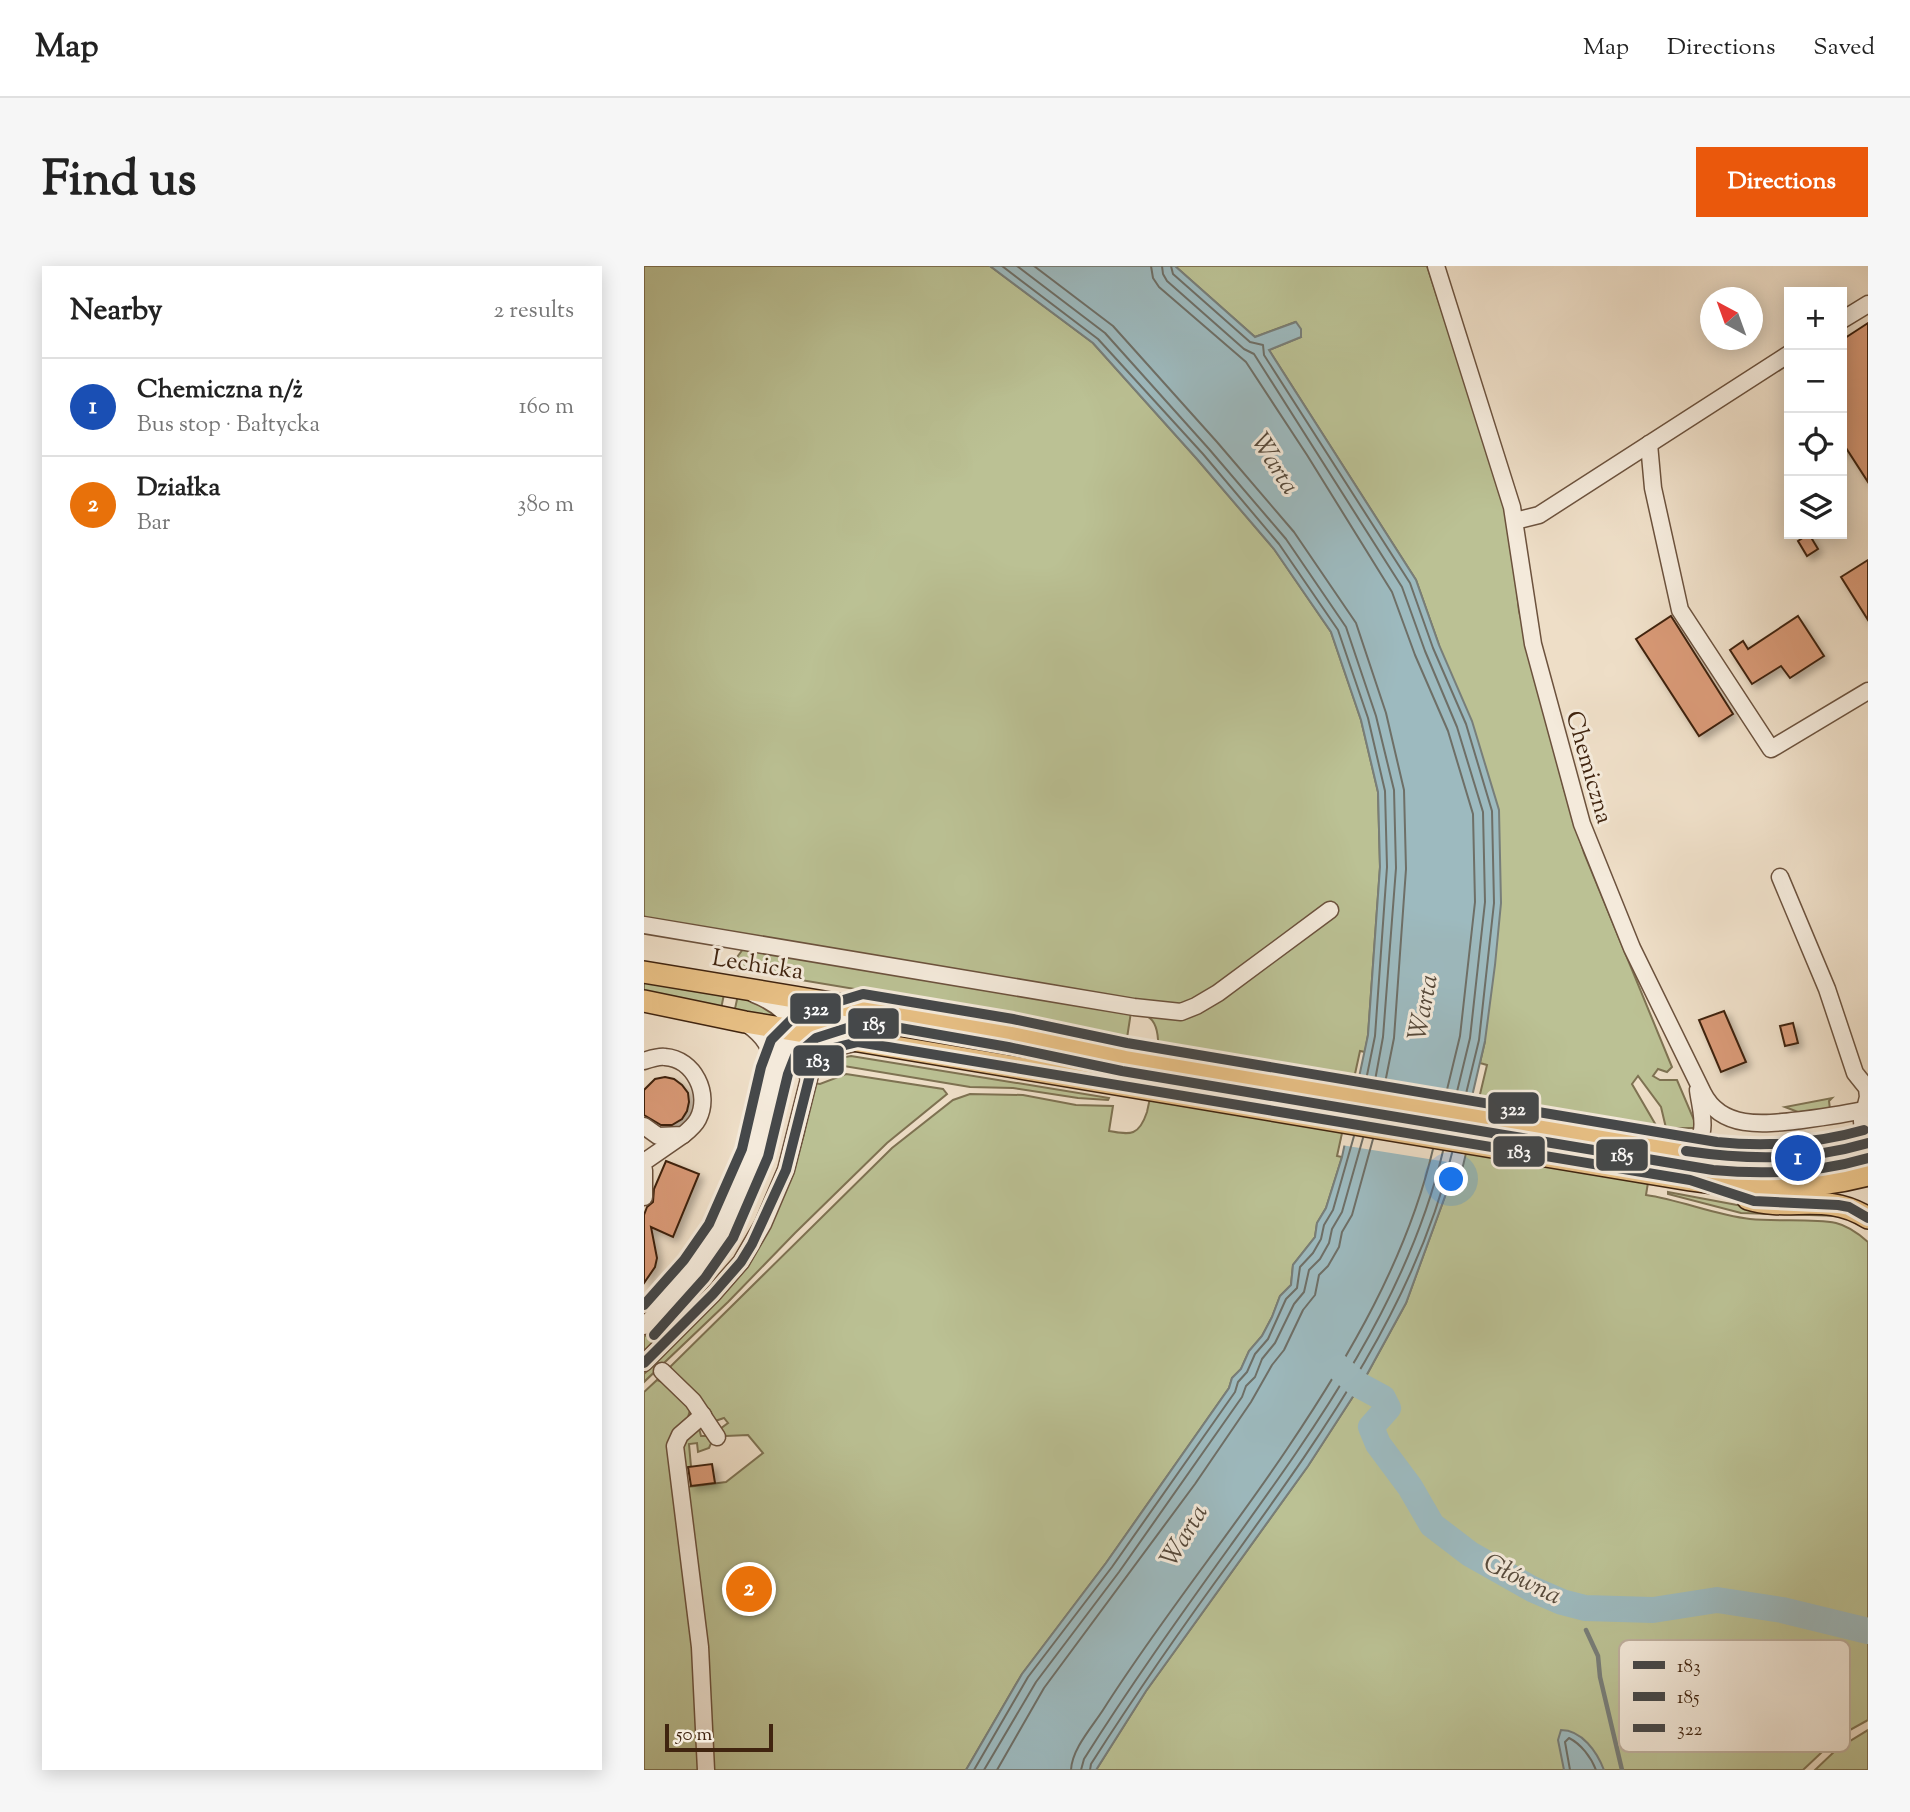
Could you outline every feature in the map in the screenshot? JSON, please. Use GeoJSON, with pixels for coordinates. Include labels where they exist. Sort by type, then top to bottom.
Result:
{"type":"FeatureCollection","features":[{"type":"Feature","properties":{"kind":"main road","name":"Lechicka"},"geometry":{"type":"LineString","coordinates":[[644,972],[1687,1151],[1775,1159],[1867,1149]]}},
{"type":"Feature","properties":{"kind":"main road"},"geometry":{"type":"LineString","coordinates":[[644,1001],[746,1023],[1690,1180],[1726,1185],[1793,1188],[1835,1183],[1868,1175]]}},
{"type":"Feature","properties":{"kind":"main road"},"geometry":{"type":"LineString","coordinates":[[1690,1180],[1754,1201],[1838,1205],[1868,1219]]}},
{"type":"Feature","properties":{"kind":"street","name":"Chemiczna"},"geometry":{"type":"LineString","coordinates":[[1436,266],[1516,520],[1533,644],[1582,824],[1632,948],[1696,1081],[1715,1110],[1739,1122],[1757,1124],[1790,1121],[1867,1110]]}},
{"type":"Feature","properties":{"kind":"street"},"geometry":{"type":"LineString","coordinates":[[1847,317],[1868,304]]}},
{"type":"Feature","properties":{"kind":"street"},"geometry":{"type":"LineString","coordinates":[[1516,520],[1539,515],[1784,357]]}},
{"type":"Feature","properties":{"kind":"street"},"geometry":{"type":"LineString","coordinates":[[1650,444],[1653,488],[1680,610],[1772,749],[1868,691]]}},
{"type":"Feature","properties":{"kind":"street"},"geometry":{"type":"LineString","coordinates":[[1780,877],[1827,989],[1855,1073],[1867,1087],[1867,1110],[1862,1121],[1867,1149]]}},
{"type":"Feature","properties":{"kind":"street"},"geometry":{"type":"LineString","coordinates":[[644,925],[1120,1005],[1181,1012],[1218,993],[1330,910]]}},
{"type":"Feature","properties":{"kind":"street"},"geometry":{"type":"LineString","coordinates":[[732,987],[769,1001],[800,1031],[808,1077]]}},
{"type":"Feature","properties":{"kind":"street"},"geometry":{"type":"LineString","coordinates":[[644,1326],[695,1269],[721,1231],[755,1153],[783,1048],[800,1031],[823,1020],[865,1009]]}},
{"type":"Feature","properties":{"kind":"street"},"geometry":{"type":"LineString","coordinates":[[746,1023],[760,1033],[768,1044],[775,1070]]}},
{"type":"Feature","properties":{"kind":"street"},"geometry":{"type":"LineString","coordinates":[[644,1363],[741,1262],[786,1170],[812,1067],[830,1049],[858,1042]]}},
{"type":"Feature","properties":{"kind":"street"},"geometry":{"type":"LineString","coordinates":[[644,1162],[683,1135],[698,1119],[704,1098],[697,1077],[684,1063],[666,1057],[645,1063]]}},
{"type":"Feature","properties":{"kind":"street"},"geometry":{"type":"LineString","coordinates":[[1687,1151],[1695,1146],[1703,1134],[1696,1081]]}},
{"type":"Feature","properties":{"kind":"street"},"geometry":{"type":"LineString","coordinates":[[644,1126],[658,1136],[683,1135]]}},
{"type":"Feature","properties":{"kind":"street"},"geometry":{"type":"LineString","coordinates":[[644,1170],[644,1197]]}},
{"type":"Feature","properties":{"kind":"street"},"geometry":{"type":"LineString","coordinates":[[662,1371],[703,1415],[717,1437]]}},
{"type":"Feature","properties":{"kind":"street"},"geometry":{"type":"LineString","coordinates":[[703,1415],[680,1435],[675,1446],[700,1647],[706,1770]]}},
{"type":"Feature","properties":{"kind":"green space"},"geometry":{"type":"Polygon","coordinates":[[[644,266],[990,266],[1093,343],[1274,549],[1331,632],[1361,720],[1378,792],[1380,867],[1368,1035],[1365,1052],[1360,1051],[1337,1156],[1342,1157],[1326,1208],[1317,1223],[1315,1237],[1293,1265],[1291,1285],[1280,1296],[1262,1336],[1249,1351],[1241,1369],[1232,1378],[1229,1388],[1106,1563],[1022,1674],[966,1770],[711,1770],[680,1443],[699,1428],[701,1436],[707,1436],[712,1441],[709,1448],[698,1452],[697,1443],[689,1444],[691,1467],[685,1468],[688,1487],[726,1482],[763,1453],[748,1435],[726,1436],[720,1429],[728,1423],[724,1418],[715,1421],[672,1373],[670,1367],[892,1148],[953,1100],[970,1094],[1023,1095],[1076,1105],[1113,1106],[1109,1131],[1129,1133],[1137,1130],[1147,1112],[1152,1090],[1157,1061],[1157,1033],[1154,1023],[1145,1015],[1131,1012],[1127,1038],[1034,1019],[729,968],[752,937],[644,919],[644,266]]]}},
{"type":"Feature","properties":{"kind":"green space"},"geometry":{"type":"Polygon","coordinates":[[[1175,266],[1427,266],[1501,492],[1514,560],[1519,611],[1564,789],[1584,853],[1672,1067],[1667,1072],[1658,1069],[1653,1076],[1660,1080],[1677,1080],[1694,1120],[1695,1128],[1666,1128],[1661,1107],[1638,1076],[1632,1084],[1657,1127],[1646,1195],[1750,1219],[1836,1223],[1849,1228],[1868,1242],[1868,1720],[1850,1730],[1850,1640],[1619,1640],[1619,1752],[1822,1752],[1803,1770],[1096,1770],[1146,1691],[1308,1466],[1365,1378],[1406,1303],[1455,1169],[1462,1170],[1487,1065],[1480,1063],[1485,1041],[1439,645],[1416,580],[1269,350],[1301,337],[1295,322],[1255,337],[1175,266]]]}},
{"type":"Feature","properties":{"kind":"green space"},"geometry":{"type":"Polygon","coordinates":[[[644,981],[724,994],[721,1009],[644,992],[644,981]]]}},
{"type":"Feature","properties":{"kind":"green space"},"geometry":{"type":"Polygon","coordinates":[[[738,995],[750,999],[777,1017],[734,1013],[738,995]]]}},
{"type":"Feature","properties":{"kind":"green space"},"geometry":{"type":"Polygon","coordinates":[[[851,1056],[1109,1098],[1078,1098],[1013,1088],[970,1087],[844,1066],[831,1071],[819,1070],[829,1060],[851,1056]]]}},
{"type":"Feature","properties":{"kind":"green space"},"geometry":{"type":"Polygon","coordinates":[[[846,1074],[943,1089],[947,1094],[887,1143],[644,1382],[644,1374],[715,1303],[795,1166],[814,1083],[820,1084],[846,1074]]]}},
{"type":"Feature","properties":{"kind":"green space"},"geometry":{"type":"Polygon","coordinates":[[[766,1075],[742,1163],[702,1246],[738,1166],[747,1141],[762,1078],[766,1075]]]}},
{"type":"Feature","properties":{"kind":"green space"},"geometry":{"type":"Polygon","coordinates":[[[781,1078],[791,1080],[786,1109],[770,1165],[746,1219],[717,1269],[699,1293],[644,1351],[644,1337],[695,1280],[734,1219],[763,1152],[781,1078]]]}},
{"type":"Feature","properties":{"kind":"green space"},"geometry":{"type":"Polygon","coordinates":[[[1832,1098],[1829,1101],[1830,1109],[1798,1112],[1785,1107],[1832,1098]]]}},
{"type":"Feature","properties":{"kind":"green space"},"geometry":{"type":"Polygon","coordinates":[[[1668,1192],[1753,1208],[1814,1210],[1840,1216],[1741,1213],[1668,1192]]]}},
{"type":"Feature","properties":{"kind":"green space"},"geometry":{"type":"Polygon","coordinates":[[[657,1380],[672,1389],[690,1410],[687,1421],[673,1435],[692,1617],[701,1770],[644,1770],[644,1392],[657,1380]]]}},
{"type":"Feature","properties":{"kind":"green space"},"geometry":{"type":"Polygon","coordinates":[[[1868,1730],[1868,1770],[1815,1770],[1834,1752],[1850,1752],[1850,1741],[1868,1730]]]}},
{"type":"Feature","properties":{"kind":"water","name":"Warta"},"geometry":{"type":"Polygon","coordinates":[[[990,266],[1175,266],[1255,337],[1296,322],[1301,329],[1301,337],[1269,350],[1416,580],[1439,645],[1472,721],[1499,810],[1501,903],[1485,1041],[1455,1169],[1406,1303],[1365,1378],[1308,1466],[1146,1691],[1096,1770],[966,1770],[1022,1674],[1106,1563],[1229,1388],[1232,1378],[1241,1369],[1249,1351],[1262,1336],[1280,1296],[1291,1285],[1293,1265],[1315,1237],[1317,1223],[1326,1208],[1342,1157],[1368,1035],[1380,867],[1378,792],[1361,720],[1331,632],[1274,549],[1093,343],[990,266]]]}},
{"type":"Feature","properties":{"kind":"water"},"geometry":{"type":"Polygon","coordinates":[[[1561,1730],[1576,1734],[1588,1743],[1604,1770],[1564,1770],[1558,1740],[1561,1730]]]}},
{"type":"Feature","properties":{"kind":"pier"},"geometry":{"type":"Polygon","coordinates":[[[1356,1076],[1476,1096],[1468,1132],[1349,1112],[1356,1076]]]}},
{"type":"Feature","properties":{"kind":"pier"},"geometry":{"type":"Polygon","coordinates":[[[1348,1114],[1467,1134],[1460,1164],[1341,1145],[1348,1114]]]}},
{"type":"Feature","properties":{"kind":"building"},"geometry":{"type":"Polygon","coordinates":[[[1868,323],[1868,482],[1847,450],[1847,337],[1868,323]]]}},
{"type":"Feature","properties":{"kind":"building"},"geometry":{"type":"Polygon","coordinates":[[[1812,539],[1818,549],[1807,556],[1798,541],[1812,539]]]}},
{"type":"Feature","properties":{"kind":"building"},"geometry":{"type":"Polygon","coordinates":[[[1868,560],[1868,620],[1841,577],[1868,560]]]}},
{"type":"Feature","properties":{"kind":"building"},"geometry":{"type":"Polygon","coordinates":[[[1671,616],[1733,714],[1699,736],[1636,639],[1671,616]]]}},
{"type":"Feature","properties":{"kind":"building"},"geometry":{"type":"Polygon","coordinates":[[[1798,616],[1824,656],[1790,678],[1781,666],[1752,684],[1730,650],[1743,641],[1748,649],[1798,616]]]}},
{"type":"Feature","properties":{"kind":"building"},"geometry":{"type":"Polygon","coordinates":[[[1724,1011],[1746,1062],[1721,1072],[1699,1020],[1724,1011]]]}},
{"type":"Feature","properties":{"kind":"building"},"geometry":{"type":"Polygon","coordinates":[[[1793,1023],[1798,1043],[1785,1046],[1780,1026],[1793,1023]]]}},
{"type":"Feature","properties":{"kind":"building"},"geometry":{"type":"Polygon","coordinates":[[[655,1079],[674,1079],[688,1093],[687,1111],[682,1119],[672,1125],[661,1125],[644,1115],[644,1090],[655,1079]]]}},
{"type":"Feature","properties":{"kind":"building"},"geometry":{"type":"Polygon","coordinates":[[[666,1161],[699,1174],[673,1237],[651,1227],[657,1258],[655,1267],[644,1283],[644,1215],[653,1202],[654,1189],[666,1161]]]}},
{"type":"Feature","properties":{"kind":"building"},"geometry":{"type":"Polygon","coordinates":[[[712,1464],[715,1483],[691,1486],[688,1467],[712,1464]]]}},
{"type":"Feature","properties":{"kind":"waterway","name":"Główna"},"geometry":{"type":"LineString","coordinates":[[1332,1362],[1359,1385],[1383,1398],[1388,1408],[1371,1427],[1378,1444],[1410,1487],[1432,1525],[1470,1554],[1532,1589],[1562,1602],[1585,1608],[1653,1610],[1717,1600],[1782,1610],[1868,1631]]}},
{"type":"Feature","properties":{"kind":"waterway"},"geometry":{"type":"LineString","coordinates":[[1586,1630],[1598,1656],[1600,1677],[1622,1770]]}},
{"type":"Feature","properties":{"kind":"transit line","name":"322"},"geometry":{"type":"LineString","coordinates":[[644,1305],[684,1260],[709,1224],[742,1149],[761,1067],[771,1040],[791,1020],[804,1012],[863,994],[1013,1019],[1127,1043],[1717,1142],[1791,1143],[1864,1130]]}},
{"type":"Feature","properties":{"kind":"transit line","name":"185"},"geometry":{"type":"LineString","coordinates":[[654,1335],[705,1278],[733,1238],[768,1157],[788,1074],[795,1056],[816,1038],[866,1022],[1008,1047],[1122,1071],[1713,1170],[1791,1172],[1868,1158]]}},
{"type":"Feature","properties":{"kind":"transit line","name":"183"},"geometry":{"type":"LineString","coordinates":[[644,1363],[741,1262],[786,1170],[812,1067],[829,1049],[858,1042],[1690,1180],[1754,1201],[1838,1205],[1849,1207],[1868,1218]]}},
{"type":"Feature","properties":{"kind":"transit line","name":"183"},"geometry":{"type":"LineString","coordinates":[[1686,1151],[1732,1156],[1800,1156],[1868,1143]]}},
{"type":"Feature","properties":{"kind":"place","name":"Chemiczna n/ż"},"geometry":{"type":"Point","coordinates":[1798,1158]}},
{"type":"Feature","properties":{"kind":"place","name":"Działka"},"geometry":{"type":"Point","coordinates":[749,1589]}}]}
